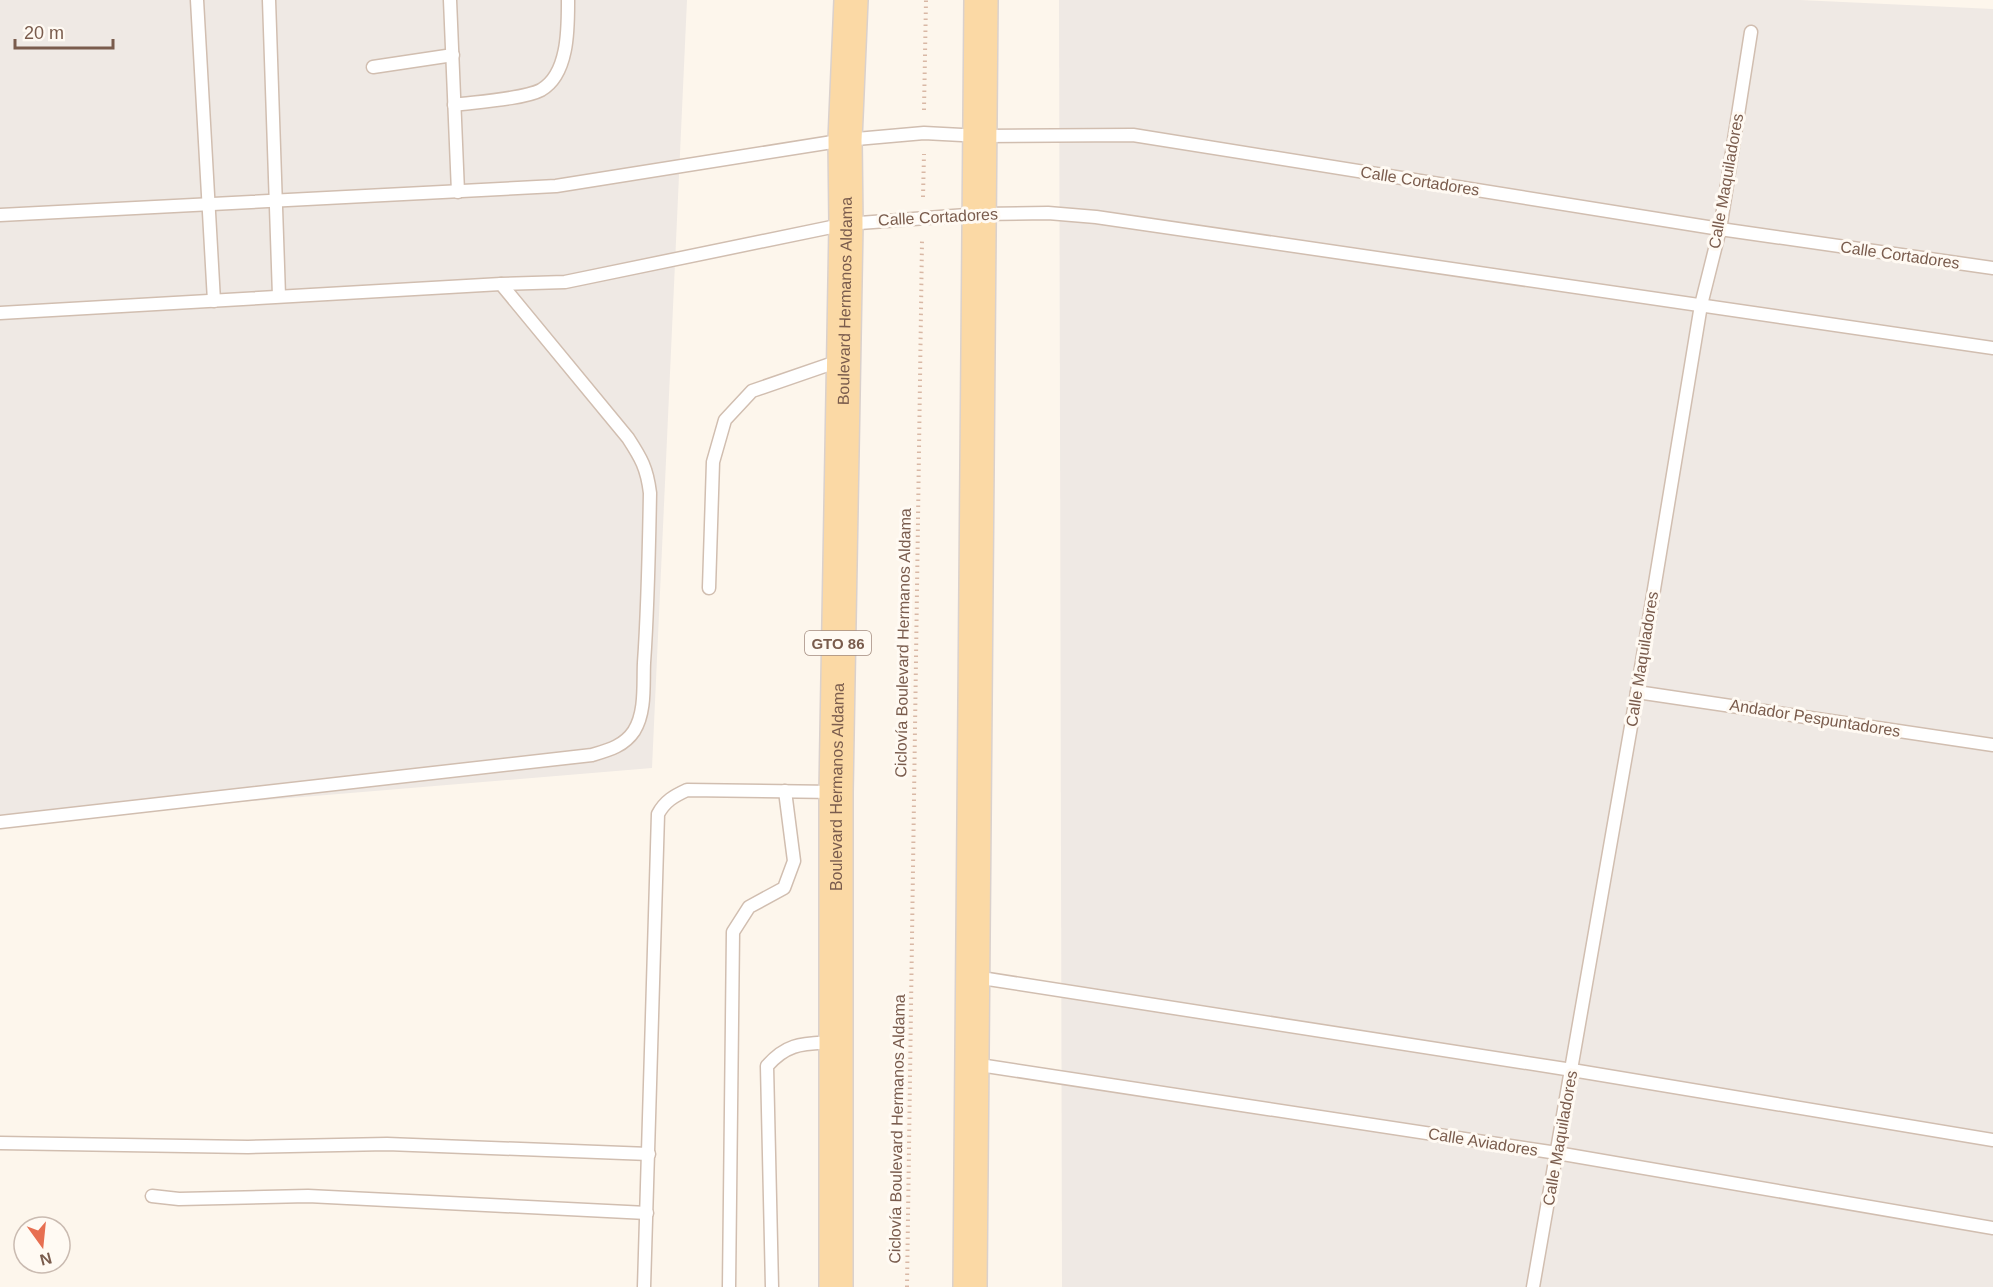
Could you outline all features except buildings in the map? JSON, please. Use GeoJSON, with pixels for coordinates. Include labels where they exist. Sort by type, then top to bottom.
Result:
{"type":"FeatureCollection","features":[{"type":"Feature","properties":{"kind":"main road","name":"Boulevard Hermanos Aldama"},"geometry":{"type":"LineString","coordinates":[[836,1287],[836,792],[846,224],[845,140],[851,0]]}},
{"type":"Feature","properties":{"kind":"main road"},"geometry":{"type":"LineString","coordinates":[[970,1287],[981,0]]}},
{"type":"Feature","properties":{"kind":"lane"},"geometry":{"type":"LineString","coordinates":[[197,0],[214,301]]}},
{"type":"Feature","properties":{"kind":"lane"},"geometry":{"type":"LineString","coordinates":[[269,0],[279,296]]}},
{"type":"Feature","properties":{"kind":"lane"},"geometry":{"type":"LineString","coordinates":[[450,0],[458,192]]}},
{"type":"Feature","properties":{"kind":"lane"},"geometry":{"type":"LineString","coordinates":[[454,105],[529,94],[543,89],[555,76],[563,56],[568,32],[568,0]]}},
{"type":"Feature","properties":{"kind":"lane","name":"Calle Maquiladores"},"geometry":{"type":"LineString","coordinates":[[1533,1287],[1637,692],[1701,305],[1720,229],[1751,32]]}},
{"type":"Feature","properties":{"kind":"lane"},"geometry":{"type":"LineString","coordinates":[[372,67],[453,55]]}},
{"type":"Feature","properties":{"kind":"lane","name":"Calle Cortadores"},"geometry":{"type":"LineString","coordinates":[[0,215],[556,186],[845,140],[924,133],[981,136],[1133,135],[1720,229],[1993,268]]}},
{"type":"Feature","properties":{"kind":"lane","name":"Calle Cortadores"},"geometry":{"type":"LineString","coordinates":[[0,313],[565,282],[846,224],[923,217],[1048,213],[1096,217],[1993,348]]}},
{"type":"Feature","properties":{"kind":"lane"},"geometry":{"type":"LineString","coordinates":[[0,822],[592,755],[609,751],[624,743],[635,729],[642,713],[647,618],[650,492],[648,473],[628,438],[501,284]]}},
{"type":"Feature","properties":{"kind":"lane"},"geometry":{"type":"LineString","coordinates":[[709,588],[713,462],[725,420],[752,391],[843,360]]}},
{"type":"Feature","properties":{"kind":"lane","name":"Andador Pespuntadores"},"geometry":{"type":"LineString","coordinates":[[1637,692],[1993,745]]}},
{"type":"Feature","properties":{"kind":"lane"},"geometry":{"type":"LineString","coordinates":[[644,1287],[658,814],[672,797],[687,790],[836,792]]}},
{"type":"Feature","properties":{"kind":"lane"},"geometry":{"type":"LineString","coordinates":[[729,1287],[732,932],[749,907],[784,888],[794,861],[785,791]]}},
{"type":"Feature","properties":{"kind":"lane"},"geometry":{"type":"LineString","coordinates":[[973,977],[1572,1070],[1993,1140]]}},
{"type":"Feature","properties":{"kind":"lane"},"geometry":{"type":"LineString","coordinates":[[772,1287],[767,1066],[778,1053],[798,1045],[836,1042]]}},
{"type":"Feature","properties":{"kind":"lane","name":"Calle Aviadores"},"geometry":{"type":"LineString","coordinates":[[971,1064],[1557,1153],[1993,1228]]}},
{"type":"Feature","properties":{"kind":"lane"},"geometry":{"type":"LineString","coordinates":[[0,1143],[248,1147],[387,1144],[649,1154]]}},
{"type":"Feature","properties":{"kind":"lane"},"geometry":{"type":"LineString","coordinates":[[152,1196],[179,1199],[308,1196],[647,1213]]}},
{"type":"Feature","properties":{"kind":"path","name":"Ciclovía Boulevard Hermanos Aldama"},"geometry":{"type":"LineString","coordinates":[[907,1287],[926,0]]}},
{"type":"Feature","properties":{"kind":"shaded area"},"geometry":{"type":"Polygon","coordinates":[[[0,0],[687,0],[652,768],[0,822],[0,0]]]}},
{"type":"Feature","properties":{"kind":"shaded area"},"geometry":{"type":"Polygon","coordinates":[[[1059,0],[1800,0],[1993,9],[1993,1287],[1062,1287],[1059,0]]]}}]}
